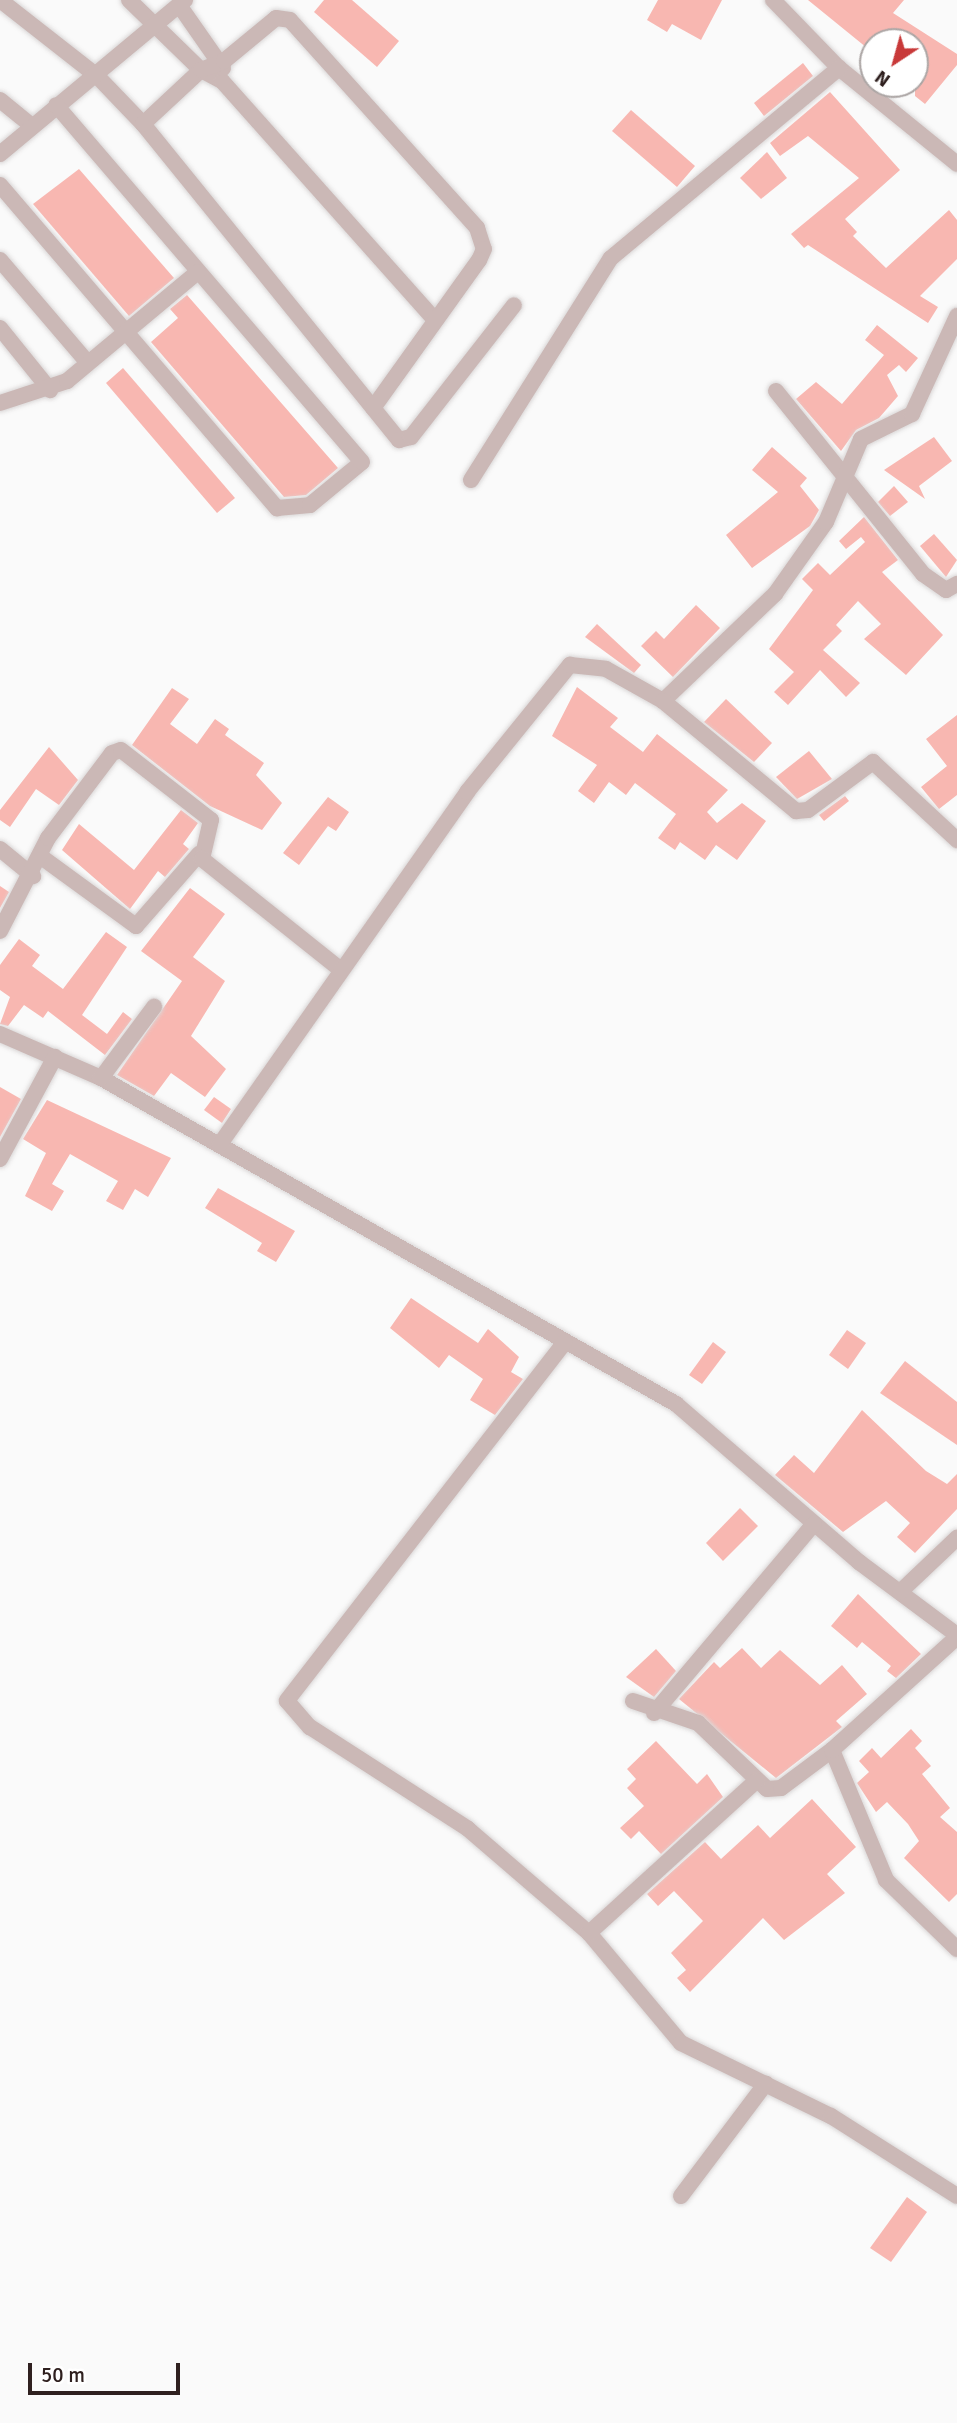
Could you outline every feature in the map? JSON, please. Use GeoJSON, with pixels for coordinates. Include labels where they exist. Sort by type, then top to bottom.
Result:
{"type":"FeatureCollection","features":[{"type":"Feature","properties":{"kind":"street"},"geometry":{"type":"LineString","coordinates":[[0,0],[97,76],[143,124],[393,435],[407,440],[514,305]]}},
{"type":"Feature","properties":{"kind":"street"},"geometry":{"type":"LineString","coordinates":[[129,0],[154,20],[201,70],[222,81],[435,320]]}},
{"type":"Feature","properties":{"kind":"street"},"geometry":{"type":"LineString","coordinates":[[773,0],[792,5],[839,68],[957,164]]}},
{"type":"Feature","properties":{"kind":"street"},"geometry":{"type":"LineString","coordinates":[[0,154],[56,105],[97,76],[154,20],[182,3],[224,61],[222,81]]}},
{"type":"Feature","properties":{"kind":"street"},"geometry":{"type":"LineString","coordinates":[[143,124],[201,70],[224,61],[275,18],[290,20],[477,228],[484,249],[479,260],[373,408]]}},
{"type":"Feature","properties":{"kind":"street"},"geometry":{"type":"LineString","coordinates":[[471,480],[611,258],[839,68]]}},
{"type":"Feature","properties":{"kind":"street"},"geometry":{"type":"LineString","coordinates":[[0,100],[32,126]]}},
{"type":"Feature","properties":{"kind":"street"},"geometry":{"type":"LineString","coordinates":[[0,185],[277,508],[310,506],[366,459],[198,272],[56,105]]}},
{"type":"Feature","properties":{"kind":"street"},"geometry":{"type":"LineString","coordinates":[[0,260],[88,363]]}},
{"type":"Feature","properties":{"kind":"street"},"geometry":{"type":"LineString","coordinates":[[0,403],[50,390],[88,363],[198,272]]}},
{"type":"Feature","properties":{"kind":"street"},"geometry":{"type":"LineString","coordinates":[[663,701],[775,594],[826,522],[865,435],[912,414],[957,316]]}},
{"type":"Feature","properties":{"kind":"street"},"geometry":{"type":"LineString","coordinates":[[0,328],[50,390]]}},
{"type":"Feature","properties":{"kind":"street"},"geometry":{"type":"LineString","coordinates":[[776,391],[844,479],[934,584],[946,590],[957,584]]}},
{"type":"Feature","properties":{"kind":"street"},"geometry":{"type":"LineString","coordinates":[[220,1144],[340,969],[563,671],[579,663],[606,669],[663,701],[796,811],[808,810],[873,762],[957,840]]}},
{"type":"Feature","properties":{"kind":"street"},"geometry":{"type":"LineString","coordinates":[[0,931],[33,876],[40,856],[117,750],[211,820],[199,854],[136,926],[40,856]]}},
{"type":"Feature","properties":{"kind":"street"},"geometry":{"type":"LineString","coordinates":[[0,849],[33,876]]}},
{"type":"Feature","properties":{"kind":"street"},"geometry":{"type":"LineString","coordinates":[[199,854],[340,969]]}},
{"type":"Feature","properties":{"kind":"street"},"geometry":{"type":"LineString","coordinates":[[101,1078],[154,1007]]}},
{"type":"Feature","properties":{"kind":"street"},"geometry":{"type":"LineString","coordinates":[[0,1034],[101,1078],[676,1404],[814,1524],[957,1636],[832,1750],[781,1788],[756,1781],[698,1723],[654,1713],[633,1701]]}},
{"type":"Feature","properties":{"kind":"street"},"geometry":{"type":"LineString","coordinates":[[0,1158],[55,1057]]}},
{"type":"Feature","properties":{"kind":"street"},"geometry":{"type":"LineString","coordinates":[[565,1342],[287,1701],[310,1727],[468,1829],[589,1933],[681,2043],[831,2116],[957,2196]]}},
{"type":"Feature","properties":{"kind":"street"},"geometry":{"type":"LineString","coordinates":[[654,1713],[814,1524]]}},
{"type":"Feature","properties":{"kind":"street"},"geometry":{"type":"LineString","coordinates":[[900,1592],[957,1538]]}},
{"type":"Feature","properties":{"kind":"street"},"geometry":{"type":"LineString","coordinates":[[832,1750],[886,1880],[957,1949]]}},
{"type":"Feature","properties":{"kind":"street"},"geometry":{"type":"LineString","coordinates":[[589,1933],[756,1781]]}},
{"type":"Feature","properties":{"kind":"street"},"geometry":{"type":"LineString","coordinates":[[681,2196],[766,2083]]}},
{"type":"Feature","properties":{"kind":"building"},"geometry":{"type":"Polygon","coordinates":[[[324,0],[352,0],[399,41],[377,67],[314,12],[324,0]]]}},
{"type":"Feature","properties":{"kind":"building"},"geometry":{"type":"Polygon","coordinates":[[[658,0],[722,0],[701,40],[672,24],[667,32],[647,20],[658,0]]]}},
{"type":"Feature","properties":{"kind":"building"},"geometry":{"type":"Polygon","coordinates":[[[808,0],[904,0],[893,13],[916,28],[859,28],[859,41],[808,0]]]}},
{"type":"Feature","properties":{"kind":"building"},"geometry":{"type":"Polygon","coordinates":[[[929,36],[957,54],[957,65],[925,104],[918,98],[929,98],[929,36]]]}},
{"type":"Feature","properties":{"kind":"building"},"geometry":{"type":"Polygon","coordinates":[[[803,63],[813,76],[764,116],[754,103],[803,63]]]}},
{"type":"Feature","properties":{"kind":"building"},"geometry":{"type":"Polygon","coordinates":[[[830,92],[900,170],[845,219],[857,232],[853,236],[886,268],[949,210],[957,220],[957,259],[920,296],[938,307],[928,323],[808,245],[804,248],[791,234],[859,178],[808,136],[780,156],[770,143],[830,92]]]}},
{"type":"Feature","properties":{"kind":"building"},"geometry":{"type":"Polygon","coordinates":[[[631,110],[695,166],[677,187],[612,131],[631,110]]]}},
{"type":"Feature","properties":{"kind":"building"},"geometry":{"type":"Polygon","coordinates":[[[767,152],[787,178],[761,199],[740,178],[767,152]]]}},
{"type":"Feature","properties":{"kind":"building"},"geometry":{"type":"Polygon","coordinates":[[[79,169],[174,278],[129,316],[33,204],[79,169]]]}},
{"type":"Feature","properties":{"kind":"building"},"geometry":{"type":"Polygon","coordinates":[[[187,295],[338,468],[306,495],[284,497],[151,342],[178,318],[170,309],[187,295]]]}},
{"type":"Feature","properties":{"kind":"building"},"geometry":{"type":"Polygon","coordinates":[[[877,325],[918,358],[906,372],[899,365],[887,375],[898,396],[879,418],[856,430],[841,451],[796,399],[816,382],[842,404],[884,355],[865,340],[877,325]]]}},
{"type":"Feature","properties":{"kind":"building"},"geometry":{"type":"Polygon","coordinates":[[[123,368],[235,498],[217,513],[106,383],[123,368]]]}},
{"type":"Feature","properties":{"kind":"building"},"geometry":{"type":"Polygon","coordinates":[[[934,437],[952,461],[919,486],[925,499],[884,470],[934,437]]]}},
{"type":"Feature","properties":{"kind":"building"},"geometry":{"type":"Polygon","coordinates":[[[772,447],[807,478],[800,486],[819,510],[810,526],[752,568],[726,535],[778,492],[752,470],[772,447]]]}},
{"type":"Feature","properties":{"kind":"building"},"geometry":{"type":"Polygon","coordinates":[[[894,486],[908,502],[890,516],[878,502],[894,486]]]}},
{"type":"Feature","properties":{"kind":"building"},"geometry":{"type":"Polygon","coordinates":[[[864,517],[898,560],[882,572],[943,635],[906,675],[864,639],[881,624],[858,601],[836,625],[842,631],[823,650],[860,683],[846,697],[820,670],[788,705],[774,692],[794,672],[769,649],[813,590],[802,579],[818,563],[830,575],[865,542],[861,537],[846,549],[839,541],[864,517]]]}},
{"type":"Feature","properties":{"kind":"building"},"geometry":{"type":"Polygon","coordinates":[[[934,534],[957,560],[946,577],[920,546],[934,534]]]}},
{"type":"Feature","properties":{"kind":"building"},"geometry":{"type":"Polygon","coordinates":[[[696,605],[720,628],[673,677],[641,646],[656,631],[664,639],[696,605]]]}},
{"type":"Feature","properties":{"kind":"building"},"geometry":{"type":"Polygon","coordinates":[[[597,624],[641,665],[634,673],[585,637],[597,624]]]}},
{"type":"Feature","properties":{"kind":"building"},"geometry":{"type":"Polygon","coordinates":[[[577,687],[618,718],[610,727],[643,752],[657,734],[728,790],[707,812],[717,823],[742,803],[766,821],[737,860],[716,845],[705,860],[680,842],[675,850],[658,838],[676,814],[635,783],[626,795],[609,782],[594,803],[578,791],[597,765],[552,736],[577,687]]]}},
{"type":"Feature","properties":{"kind":"building"},"geometry":{"type":"Polygon","coordinates":[[[172,688],[189,699],[170,724],[197,744],[215,719],[229,729],[225,735],[264,763],[256,775],[282,803],[262,830],[210,806],[132,745],[172,688]]]}},
{"type":"Feature","properties":{"kind":"building"},"geometry":{"type":"Polygon","coordinates":[[[726,699],[772,743],[754,762],[704,722],[726,699]]]}},
{"type":"Feature","properties":{"kind":"building"},"geometry":{"type":"Polygon","coordinates":[[[957,715],[957,795],[939,809],[921,787],[947,766],[926,739],[957,715]]]}},
{"type":"Feature","properties":{"kind":"building"},"geometry":{"type":"Polygon","coordinates":[[[49,747],[78,780],[59,805],[36,789],[10,827],[0,820],[0,810],[49,747]]]}},
{"type":"Feature","properties":{"kind":"building"},"geometry":{"type":"Polygon","coordinates":[[[809,751],[832,779],[797,799],[776,777],[809,751]]]}},
{"type":"Feature","properties":{"kind":"building"},"geometry":{"type":"Polygon","coordinates":[[[845,796],[849,801],[824,821],[819,815],[845,796]]]}},
{"type":"Feature","properties":{"kind":"building"},"geometry":{"type":"Polygon","coordinates":[[[328,797],[349,812],[336,831],[328,826],[299,865],[283,853],[328,797]]]}},
{"type":"Feature","properties":{"kind":"building"},"geometry":{"type":"Polygon","coordinates":[[[181,810],[198,823],[183,844],[189,849],[165,877],[158,871],[130,909],[62,850],[79,824],[134,870],[181,810]]]}},
{"type":"Feature","properties":{"kind":"building"},"geometry":{"type":"Polygon","coordinates":[[[0,886],[9,892],[0,908],[0,886]]]}},
{"type":"Feature","properties":{"kind":"building"},"geometry":{"type":"Polygon","coordinates":[[[190,888],[225,914],[193,957],[225,981],[191,1036],[226,1069],[205,1097],[171,1073],[154,1096],[117,1075],[182,981],[141,951],[190,888]]]}},
{"type":"Feature","properties":{"kind":"building"},"geometry":{"type":"Polygon","coordinates":[[[106,932],[127,947],[82,1015],[107,1034],[123,1012],[132,1019],[105,1055],[48,1011],[43,1018],[24,1005],[8,1026],[0,1024],[10,997],[0,990],[0,965],[19,939],[40,955],[32,966],[63,989],[106,932]]]}},
{"type":"Feature","properties":{"kind":"building"},"geometry":{"type":"Polygon","coordinates":[[[0,1087],[21,1099],[0,1137],[0,1087]]]}},
{"type":"Feature","properties":{"kind":"building"},"geometry":{"type":"Polygon","coordinates":[[[214,1097],[231,1109],[222,1123],[204,1110],[214,1097]]]}},
{"type":"Feature","properties":{"kind":"building"},"geometry":{"type":"Polygon","coordinates":[[[47,1100],[171,1158],[148,1197],[135,1189],[123,1210],[106,1201],[118,1181],[70,1154],[52,1184],[64,1191],[52,1211],[25,1196],[46,1153],[23,1139],[47,1100]]]}},
{"type":"Feature","properties":{"kind":"building"},"geometry":{"type":"Polygon","coordinates":[[[218,1188],[295,1231],[276,1262],[257,1251],[262,1243],[205,1208],[218,1188]]]}},
{"type":"Feature","properties":{"kind":"building"},"geometry":{"type":"Polygon","coordinates":[[[411,1298],[478,1343],[488,1329],[519,1357],[511,1372],[523,1379],[495,1415],[470,1400],[483,1379],[449,1355],[439,1368],[390,1328],[411,1298]]]}},
{"type":"Feature","properties":{"kind":"building"},"geometry":{"type":"Polygon","coordinates":[[[847,1330],[866,1343],[848,1369],[829,1355],[847,1330]]]}},
{"type":"Feature","properties":{"kind":"building"},"geometry":{"type":"Polygon","coordinates":[[[713,1342],[726,1352],[702,1384],[689,1375],[713,1342]]]}},
{"type":"Feature","properties":{"kind":"building"},"geometry":{"type":"Polygon","coordinates":[[[905,1361],[957,1402],[957,1445],[880,1393],[905,1361]]]}},
{"type":"Feature","properties":{"kind":"building"},"geometry":{"type":"Polygon","coordinates":[[[862,1410],[926,1471],[947,1484],[957,1474],[957,1509],[915,1553],[897,1537],[910,1523],[886,1501],[843,1532],[775,1475],[794,1455],[814,1473],[862,1410]]]}},
{"type":"Feature","properties":{"kind":"building"},"geometry":{"type":"Polygon","coordinates":[[[740,1508],[758,1526],[723,1561],[706,1543],[740,1508]]]}},
{"type":"Feature","properties":{"kind":"building"},"geometry":{"type":"Polygon","coordinates":[[[858,1594],[921,1654],[896,1678],[887,1671],[891,1666],[862,1642],[857,1648],[831,1626],[858,1594]]]}},
{"type":"Feature","properties":{"kind":"building"},"geometry":{"type":"Polygon","coordinates":[[[742,1648],[761,1668],[780,1650],[820,1685],[842,1665],[867,1694],[836,1721],[842,1727],[776,1778],[679,1699],[714,1662],[720,1668],[742,1648]]]}},
{"type":"Feature","properties":{"kind":"building"},"geometry":{"type":"Polygon","coordinates":[[[656,1649],[676,1671],[654,1697],[626,1677],[656,1649]]]}},
{"type":"Feature","properties":{"kind":"building"},"geometry":{"type":"Polygon","coordinates":[[[911,1729],[922,1741],[915,1748],[931,1766],[922,1774],[950,1808],[940,1817],[957,1832],[957,1894],[949,1902],[904,1858],[919,1841],[908,1824],[887,1802],[876,1812],[857,1783],[869,1772],[859,1761],[872,1748],[881,1758],[911,1729]]]}},
{"type":"Feature","properties":{"kind":"building"},"geometry":{"type":"Polygon","coordinates":[[[656,1741],[697,1784],[707,1774],[723,1797],[661,1854],[639,1831],[631,1839],[620,1828],[644,1806],[627,1788],[636,1779],[627,1769],[656,1741]]]}},
{"type":"Feature","properties":{"kind":"building"},"geometry":{"type":"Polygon","coordinates":[[[812,1799],[856,1847],[827,1874],[845,1893],[784,1940],[763,1918],[690,1992],[677,1978],[686,1970],[671,1953],[703,1921],[674,1891],[658,1906],[647,1894],[705,1842],[721,1859],[758,1825],[770,1838],[812,1799]]]}},
{"type":"Feature","properties":{"kind":"building"},"geometry":{"type":"Polygon","coordinates":[[[907,2197],[927,2212],[891,2262],[870,2248],[907,2197]]]}}]}
